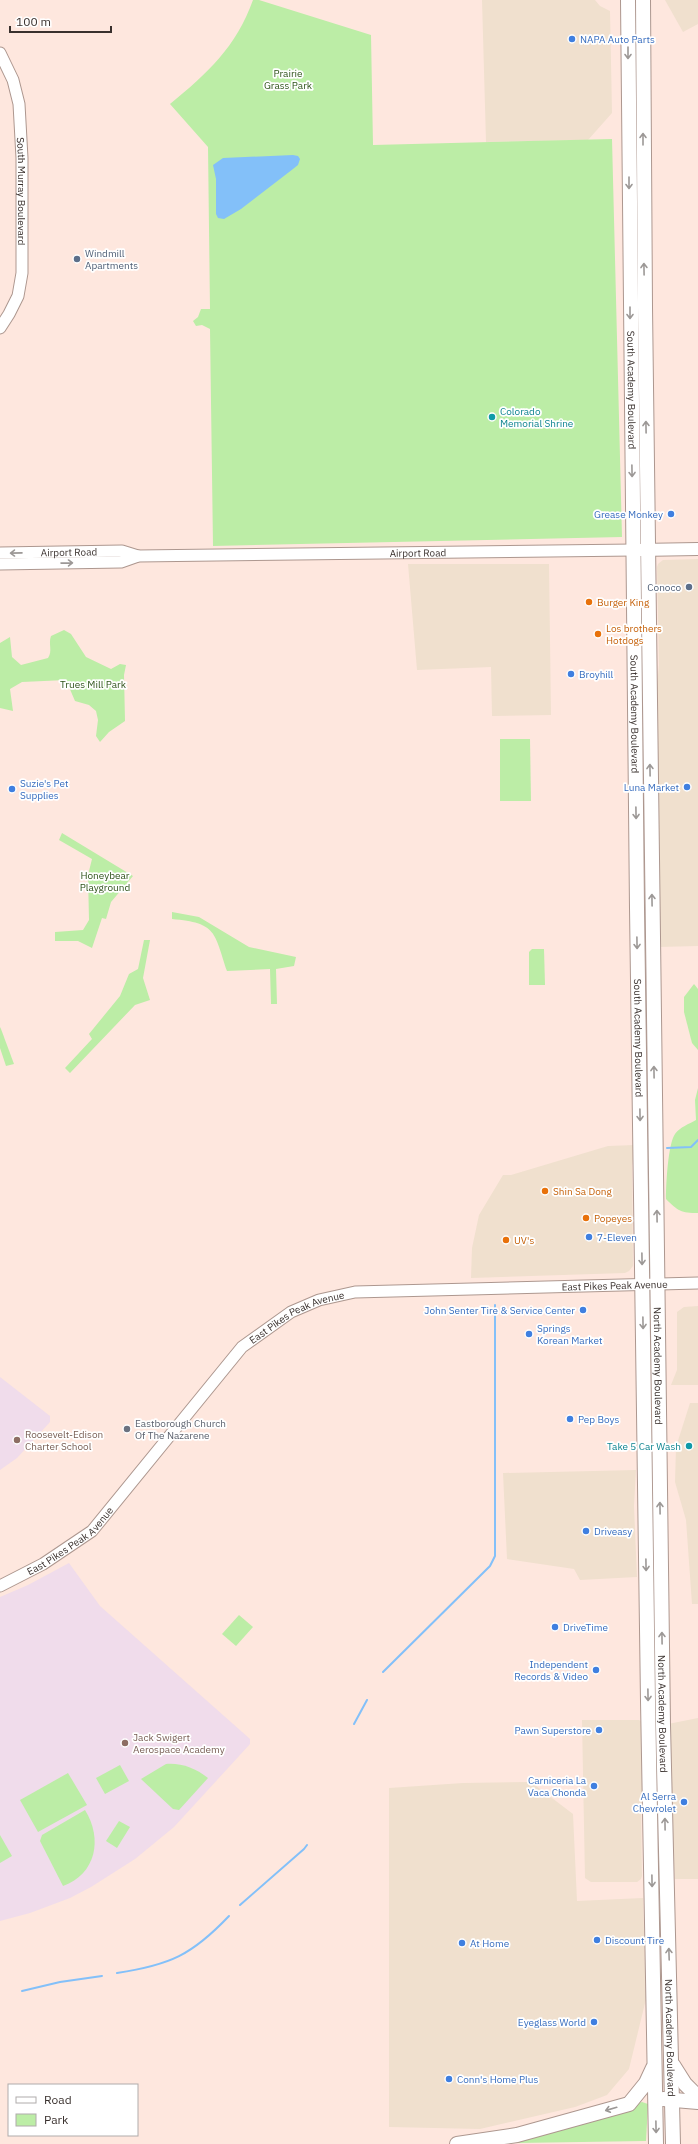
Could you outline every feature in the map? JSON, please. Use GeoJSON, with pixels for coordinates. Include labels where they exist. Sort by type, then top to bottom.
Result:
{"type":"FeatureCollection","features":[{"type":"Feature","properties":{"kind":"highway","name":"South Academy Boulevard"},"geometry":{"type":"LineString","coordinates":[[628,0],[643,1284]]}},
{"type":"Feature","properties":{"kind":"highway","name":"South Academy Boulevard"},"geometry":{"type":"LineString","coordinates":[[643,0],[648,550],[658,1283]]}},
{"type":"Feature","properties":{"kind":"highway","name":"North Academy Boulevard"},"geometry":{"type":"LineString","coordinates":[[658,1283],[663,1725],[673,2144]]}},
{"type":"Feature","properties":{"kind":"highway","name":"North Academy Boulevard"},"geometry":{"type":"LineString","coordinates":[[643,1284],[648,1701],[656,2144]]}},
{"type":"Feature","properties":{"kind":"highway"},"geometry":{"type":"LineString","coordinates":[[672,2063],[685,2084],[698,2097]]}},
{"type":"Feature","properties":{"kind":"highway"},"geometry":{"type":"LineString","coordinates":[[629,2104],[646,2083],[655,2064]]}},
{"type":"Feature","properties":{"kind":"highway"},"geometry":{"type":"LineString","coordinates":[[457,2144],[517,2135],[629,2104],[673,2104],[698,2102]]}},
{"type":"Feature","properties":{"kind":"main road","name":"South Murray Boulevard"},"geometry":{"type":"LineString","coordinates":[[0,53],[13,80],[19,104],[23,260],[18,296],[10,314],[0,328]]}},
{"type":"Feature","properties":{"kind":"main road","name":"Airport Road"},"geometry":{"type":"LineString","coordinates":[[0,553],[122,551],[138,556],[698,549]]}},
{"type":"Feature","properties":{"kind":"main road","name":"Airport Road"},"geometry":{"type":"LineString","coordinates":[[0,564],[121,562],[138,556]]}},
{"type":"Feature","properties":{"kind":"main road","name":"East Pikes Peak Avenue"},"geometry":{"type":"LineString","coordinates":[[0,1586],[43,1564],[92,1531],[242,1347],[291,1312],[320,1300],[355,1292],[698,1283]]}},
{"type":"Feature","properties":{"kind":"shaded area"},"geometry":{"type":"Polygon","coordinates":[[[482,0],[595,0],[600,6],[610,11],[612,113],[588,140],[486,142],[482,0]]]}},
{"type":"Feature","properties":{"kind":"shaded area"},"geometry":{"type":"Polygon","coordinates":[[[665,0],[698,0],[698,24],[683,32],[665,0]]]}},
{"type":"Feature","properties":{"kind":"shaded area"},"geometry":{"type":"Polygon","coordinates":[[[698,559],[698,946],[658,947],[656,696],[659,665],[657,567],[663,560],[698,559]]]}},
{"type":"Feature","properties":{"kind":"shaded area"},"geometry":{"type":"Polygon","coordinates":[[[408,564],[549,564],[551,715],[492,716],[491,667],[417,670],[408,564]]]}},
{"type":"Feature","properties":{"kind":"shaded area"},"geometry":{"type":"Polygon","coordinates":[[[635,1145],[632,1166],[633,1266],[629,1271],[625,1273],[471,1278],[472,1248],[479,1215],[503,1175],[511,1175],[608,1146],[635,1145]]]}},
{"type":"Feature","properties":{"kind":"shaded area"},"geometry":{"type":"Polygon","coordinates":[[[698,1306],[698,1385],[671,1385],[677,1370],[677,1312],[684,1307],[698,1306]]]}},
{"type":"Feature","properties":{"kind":"shaded area","name":"Roosevelt-Edison Charter School"},"geometry":{"type":"Polygon","coordinates":[[[0,1377],[50,1416],[50,1422],[17,1458],[0,1470],[0,1377]]]}},
{"type":"Feature","properties":{"kind":"shaded area"},"geometry":{"type":"Polygon","coordinates":[[[690,1403],[698,1403],[698,1604],[692,1604],[686,1520],[675,1482],[676,1447],[690,1403]]]}},
{"type":"Feature","properties":{"kind":"shaded area"},"geometry":{"type":"Polygon","coordinates":[[[636,1470],[634,1506],[637,1577],[580,1580],[574,1569],[507,1559],[503,1473],[636,1470]]]}},
{"type":"Feature","properties":{"kind":"shaded area","name":"Jack Swigert Aerospace Academy"},"geometry":{"type":"Polygon","coordinates":[[[69,1563],[100,1606],[250,1739],[250,1744],[174,1827],[135,1859],[91,1887],[70,1898],[30,1913],[0,1921],[0,1597],[28,1585],[69,1563]]]}},
{"type":"Feature","properties":{"kind":"shaded area","name":"Al Serra Chevrolet"},"geometry":{"type":"Polygon","coordinates":[[[698,1718],[698,1879],[675,1879],[663,1725],[698,1718]]]}},
{"type":"Feature","properties":{"kind":"shaded area"},"geometry":{"type":"Polygon","coordinates":[[[582,1720],[639,1720],[642,1722],[644,1766],[641,1811],[642,1876],[637,1882],[591,1882],[585,1878],[582,1720]]]}},
{"type":"Feature","properties":{"kind":"shaded area"},"geometry":{"type":"Polygon","coordinates":[[[531,1782],[573,1814],[577,1901],[643,1898],[646,1999],[629,2069],[607,2095],[575,2107],[480,2129],[389,2127],[389,1788],[463,1783],[531,1782]]]}},
{"type":"Feature","properties":{"kind":"green space","name":"Prairie Grass Park"},"geometry":{"type":"Polygon","coordinates":[[[253,0],[259,0],[371,35],[373,145],[612,139],[622,537],[213,546],[210,329],[202,325],[196,326],[193,321],[198,317],[201,309],[210,309],[208,147],[170,104],[197,81],[219,58],[238,32],[253,0]]]}},
{"type":"Feature","properties":{"kind":"green space","name":"Trues Mill Park"},"geometry":{"type":"Polygon","coordinates":[[[64,630],[71,634],[86,657],[111,669],[120,664],[126,665],[124,675],[125,721],[109,732],[100,742],[96,736],[98,720],[96,711],[89,705],[75,701],[66,680],[22,682],[10,689],[13,711],[0,708],[0,643],[10,637],[12,657],[21,665],[48,658],[50,653],[51,636],[64,630]]]}},
{"type":"Feature","properties":{"kind":"green space"},"geometry":{"type":"Polygon","coordinates":[[[500,739],[530,739],[531,801],[500,801],[500,739]]]}},
{"type":"Feature","properties":{"kind":"green space","name":"Honeybear Playground"},"geometry":{"type":"Polygon","coordinates":[[[62,833],[133,876],[111,902],[106,919],[102,918],[92,948],[78,941],[55,941],[55,932],[83,930],[89,920],[88,875],[92,859],[59,840],[62,833]]]}},
{"type":"Feature","properties":{"kind":"green space"},"geometry":{"type":"Polygon","coordinates":[[[172,912],[199,917],[249,947],[296,957],[294,966],[276,969],[277,1004],[271,1004],[270,969],[227,971],[216,938],[212,932],[198,923],[172,919],[172,912]]]}},
{"type":"Feature","properties":{"kind":"green space"},"geometry":{"type":"Polygon","coordinates":[[[144,940],[150,940],[143,978],[150,1000],[135,1005],[70,1073],[65,1068],[92,1039],[89,1034],[120,996],[129,974],[138,969],[144,940]]]}},
{"type":"Feature","properties":{"kind":"green space"},"geometry":{"type":"Polygon","coordinates":[[[532,949],[544,949],[545,985],[529,985],[529,952],[532,949]]]}},
{"type":"Feature","properties":{"kind":"green space"},"geometry":{"type":"Polygon","coordinates":[[[694,984],[698,989],[698,1050],[692,1043],[684,1012],[684,997],[694,984]]]}},
{"type":"Feature","properties":{"kind":"green space"},"geometry":{"type":"Polygon","coordinates":[[[0,1027],[14,1064],[6,1066],[0,1048],[0,1027]]]}},
{"type":"Feature","properties":{"kind":"green space"},"geometry":{"type":"Polygon","coordinates":[[[698,1088],[698,1213],[692,1213],[680,1210],[666,1199],[666,1184],[669,1155],[675,1134],[679,1129],[696,1120],[695,1100],[698,1088]]]}},
{"type":"Feature","properties":{"kind":"green space"},"geometry":{"type":"Polygon","coordinates":[[[239,1615],[253,1627],[236,1646],[222,1634],[239,1615]]]}},
{"type":"Feature","properties":{"kind":"green space"},"geometry":{"type":"Polygon","coordinates":[[[166,1764],[177,1764],[188,1767],[198,1771],[208,1778],[179,1810],[173,1809],[141,1779],[166,1764]]]}},
{"type":"Feature","properties":{"kind":"green space"},"geometry":{"type":"Polygon","coordinates":[[[120,1765],[129,1781],[105,1794],[96,1778],[120,1765]]]}},
{"type":"Feature","properties":{"kind":"green space"},"geometry":{"type":"Polygon","coordinates":[[[68,1773],[87,1805],[38,1832],[20,1800],[68,1773]]]}},
{"type":"Feature","properties":{"kind":"green space"},"geometry":{"type":"Polygon","coordinates":[[[85,1810],[91,1821],[94,1832],[95,1844],[93,1854],[83,1873],[63,1886],[40,1841],[42,1835],[85,1810]]]}},
{"type":"Feature","properties":{"kind":"green space"},"geometry":{"type":"Polygon","coordinates":[[[119,1821],[130,1827],[117,1848],[106,1841],[119,1821]]]}},
{"type":"Feature","properties":{"kind":"green space"},"geometry":{"type":"Polygon","coordinates":[[[0,1835],[12,1856],[0,1863],[0,1835]]]}},
{"type":"Feature","properties":{"kind":"green space"},"geometry":{"type":"Polygon","coordinates":[[[642,2102],[648,2104],[646,2141],[517,2143],[517,2139],[642,2102]]]}},
{"type":"Feature","properties":{"kind":"water"},"geometry":{"type":"Polygon","coordinates":[[[298,156],[300,159],[298,165],[241,209],[224,219],[218,218],[216,214],[216,179],[213,165],[223,158],[298,156]]]}},
{"type":"Feature","properties":{"kind":"waterway"},"geometry":{"type":"LineString","coordinates":[[667,1148],[691,1147],[698,1140]]}},
{"type":"Feature","properties":{"kind":"waterway"},"geometry":{"type":"LineString","coordinates":[[383,1672],[490,1566],[495,1556],[495,1305]]}},
{"type":"Feature","properties":{"kind":"waterway"},"geometry":{"type":"LineString","coordinates":[[354,1724],[367,1700]]}},
{"type":"Feature","properties":{"kind":"waterway"},"geometry":{"type":"LineString","coordinates":[[240,1905],[307,1845]]}},
{"type":"Feature","properties":{"kind":"waterway"},"geometry":{"type":"LineString","coordinates":[[117,1973],[152,1966],[179,1956],[203,1940],[229,1916]]}},
{"type":"Feature","properties":{"kind":"waterway"},"geometry":{"type":"LineString","coordinates":[[22,1991],[60,1982],[102,1976]]}},
{"type":"Feature","properties":{"kind":"place","name":"NAPA Auto Parts"},"geometry":{"type":"Point","coordinates":[572,39]}},
{"type":"Feature","properties":{"kind":"place","name":"Windmill Apartments"},"geometry":{"type":"Point","coordinates":[77,259]}},
{"type":"Feature","properties":{"kind":"place","name":"Colorado Memorial Shrine"},"geometry":{"type":"Point","coordinates":[492,417]}},
{"type":"Feature","properties":{"kind":"place","name":"Grease Monkey"},"geometry":{"type":"Point","coordinates":[671,514]}},
{"type":"Feature","properties":{"kind":"place","name":"Conoco"},"geometry":{"type":"Point","coordinates":[689,587]}},
{"type":"Feature","properties":{"kind":"place","name":"Burger King"},"geometry":{"type":"Point","coordinates":[589,602]}},
{"type":"Feature","properties":{"kind":"place","name":"Los brothers Hotdogs"},"geometry":{"type":"Point","coordinates":[598,634]}},
{"type":"Feature","properties":{"kind":"place","name":"Broyhill"},"geometry":{"type":"Point","coordinates":[571,674]}},
{"type":"Feature","properties":{"kind":"place","name":"Luna Market"},"geometry":{"type":"Point","coordinates":[687,787]}},
{"type":"Feature","properties":{"kind":"place","name":"Suzie's Pet Supplies"},"geometry":{"type":"Point","coordinates":[12,789]}},
{"type":"Feature","properties":{"kind":"place","name":"Shin Sa Dong"},"geometry":{"type":"Point","coordinates":[545,1191]}},
{"type":"Feature","properties":{"kind":"place","name":"Popeyes"},"geometry":{"type":"Point","coordinates":[586,1218]}},
{"type":"Feature","properties":{"kind":"place","name":"7-Eleven"},"geometry":{"type":"Point","coordinates":[589,1237]}},
{"type":"Feature","properties":{"kind":"place","name":"UV's"},"geometry":{"type":"Point","coordinates":[506,1240]}},
{"type":"Feature","properties":{"kind":"place","name":"John Senter Tire & Service Center"},"geometry":{"type":"Point","coordinates":[583,1310]}},
{"type":"Feature","properties":{"kind":"place","name":"Springs Korean Market"},"geometry":{"type":"Point","coordinates":[529,1334]}},
{"type":"Feature","properties":{"kind":"place","name":"Pep Boys"},"geometry":{"type":"Point","coordinates":[570,1419]}},
{"type":"Feature","properties":{"kind":"place","name":"Eastborough Church Of The Nazarene"},"geometry":{"type":"Point","coordinates":[127,1429]}},
{"type":"Feature","properties":{"kind":"place","name":"Roosevelt-Edison Charter School"},"geometry":{"type":"Point","coordinates":[17,1440]}},
{"type":"Feature","properties":{"kind":"place","name":"Take 5 Car Wash"},"geometry":{"type":"Point","coordinates":[689,1446]}},
{"type":"Feature","properties":{"kind":"place","name":"Driveasy"},"geometry":{"type":"Point","coordinates":[586,1531]}},
{"type":"Feature","properties":{"kind":"place","name":"DriveTime"},"geometry":{"type":"Point","coordinates":[555,1627]}},
{"type":"Feature","properties":{"kind":"place","name":"Independent Records & Video"},"geometry":{"type":"Point","coordinates":[596,1670]}},
{"type":"Feature","properties":{"kind":"place","name":"Pawn Superstore"},"geometry":{"type":"Point","coordinates":[599,1730]}},
{"type":"Feature","properties":{"kind":"place","name":"Jack Swigert Aerospace Academy"},"geometry":{"type":"Point","coordinates":[125,1743]}},
{"type":"Feature","properties":{"kind":"place","name":"Carniceria La Vaca Chonda"},"geometry":{"type":"Point","coordinates":[594,1786]}},
{"type":"Feature","properties":{"kind":"place","name":"Al Serra Chevrolet"},"geometry":{"type":"Point","coordinates":[684,1802]}},
{"type":"Feature","properties":{"kind":"place","name":"Discount Tire"},"geometry":{"type":"Point","coordinates":[597,1940]}},
{"type":"Feature","properties":{"kind":"place","name":"At Home"},"geometry":{"type":"Point","coordinates":[462,1943]}},
{"type":"Feature","properties":{"kind":"place","name":"Eyeglass World"},"geometry":{"type":"Point","coordinates":[594,2022]}},
{"type":"Feature","properties":{"kind":"place","name":"Conn's Home Plus"},"geometry":{"type":"Point","coordinates":[449,2079]}}]}
